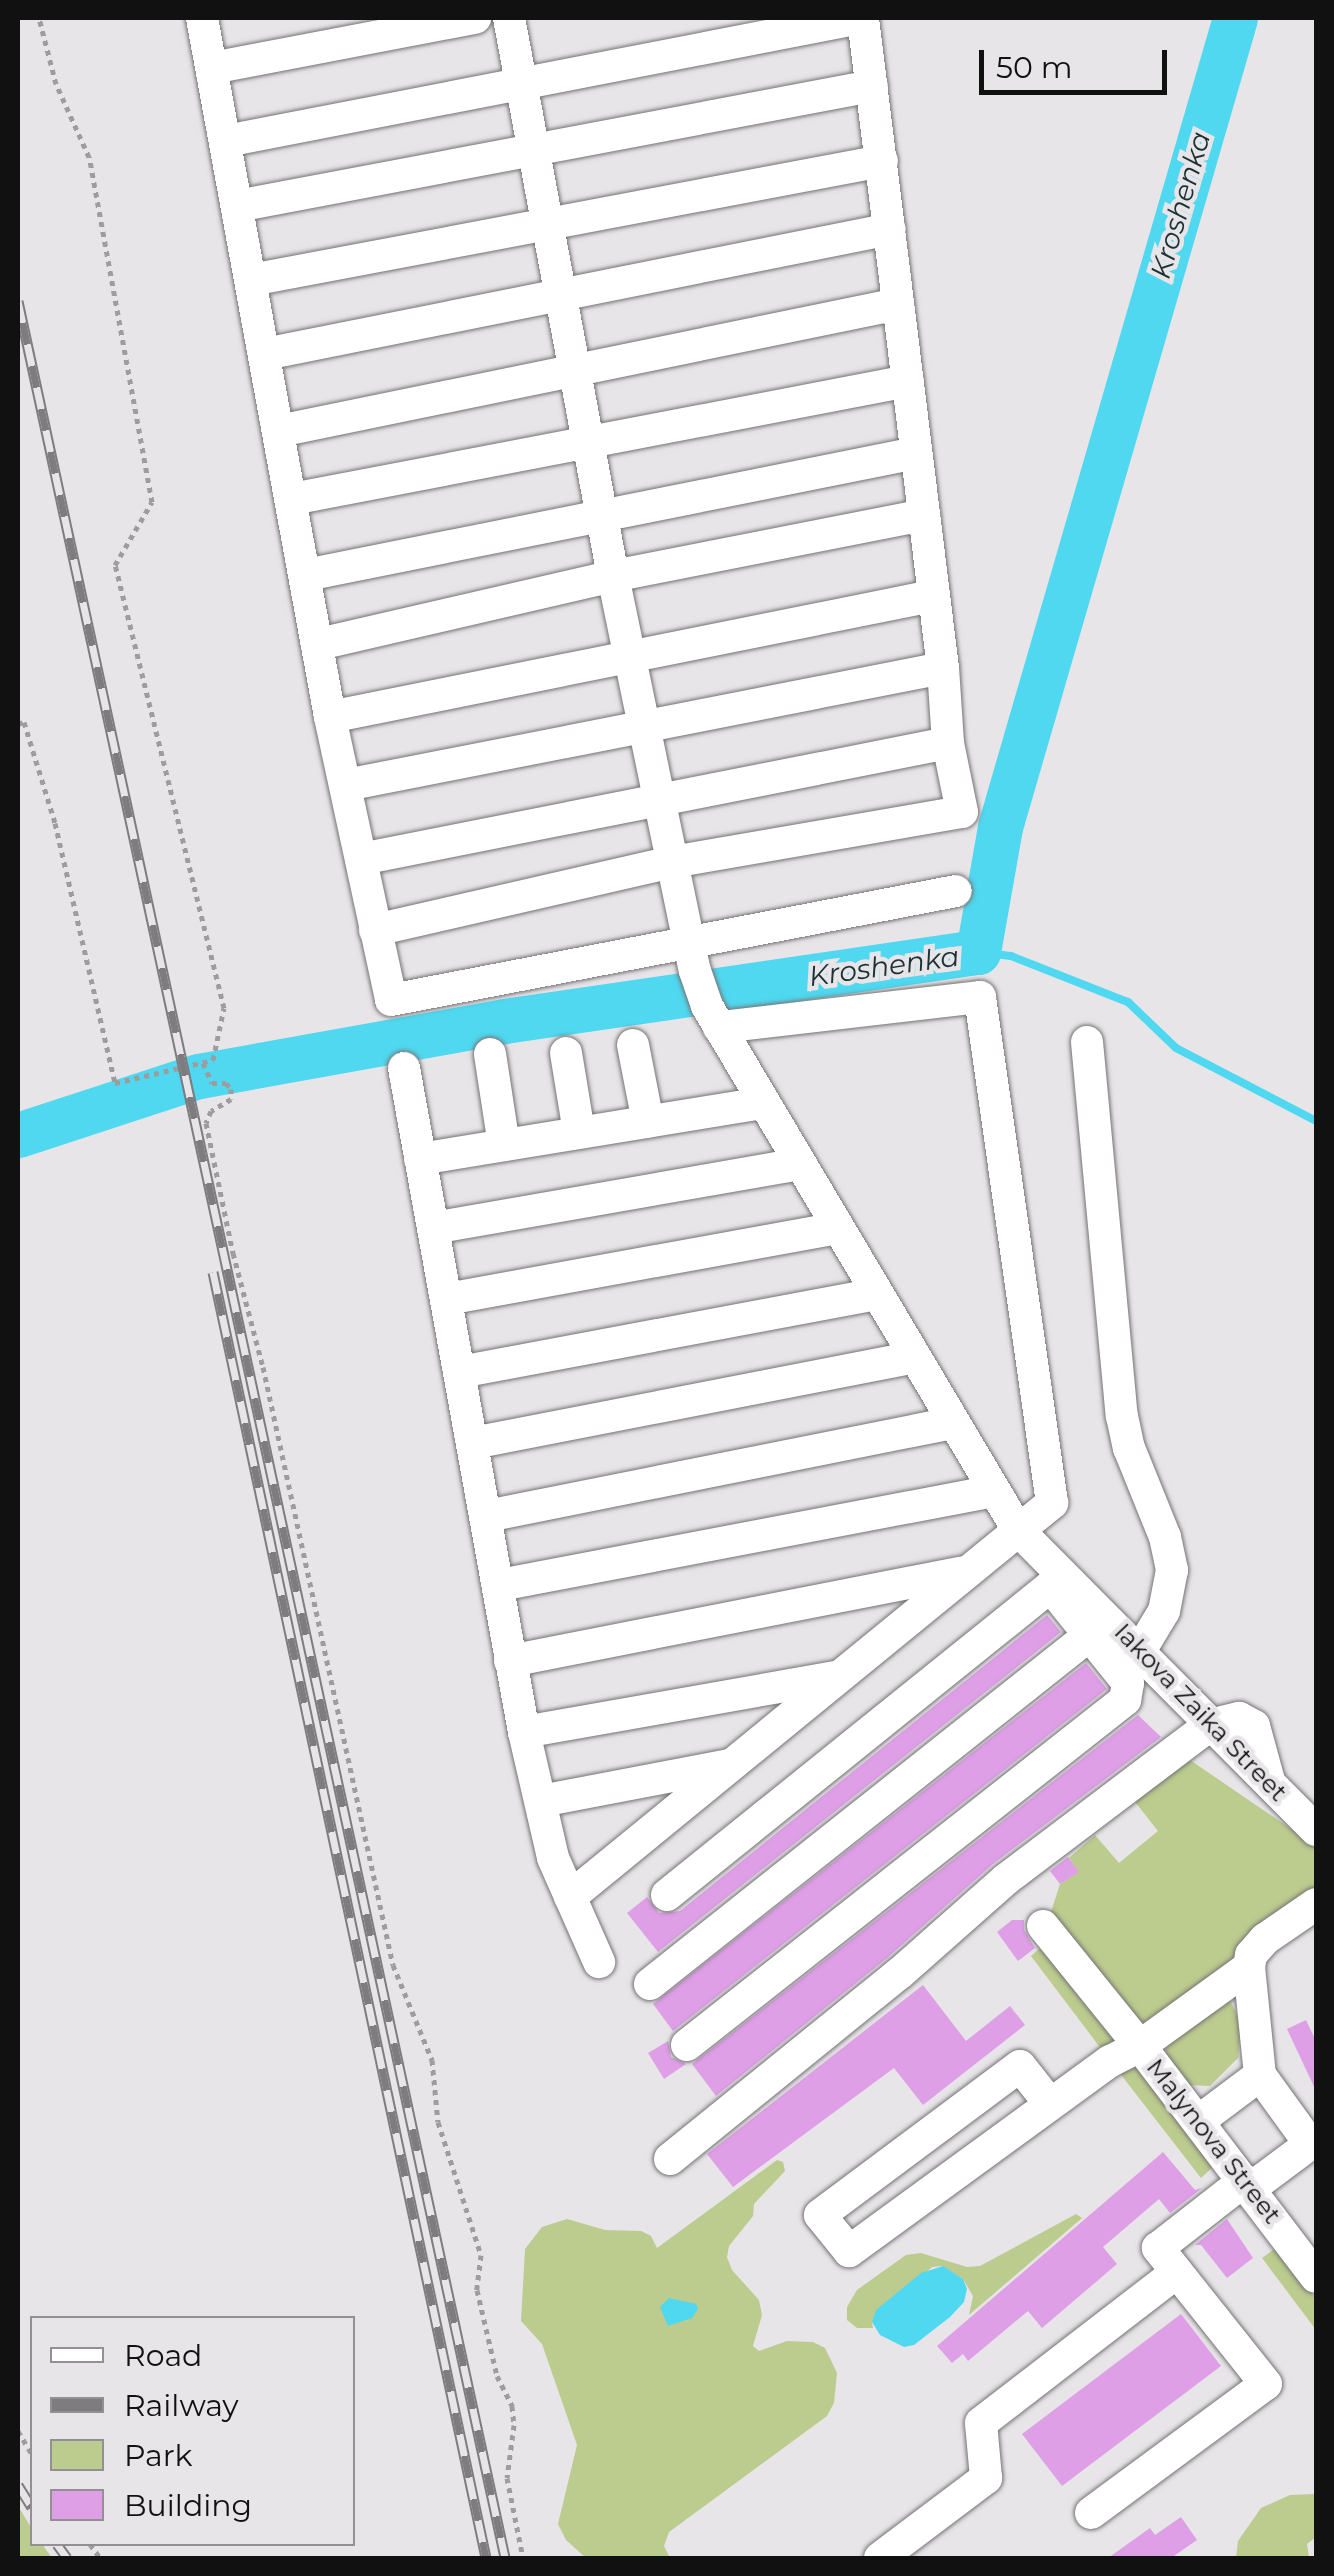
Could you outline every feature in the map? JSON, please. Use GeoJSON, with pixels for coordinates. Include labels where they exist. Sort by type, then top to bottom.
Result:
{"type":"FeatureCollection","features":[{"type":"Feature","properties":{"kind":"street"},"geometry":{"type":"LineString","coordinates":[[202,18],[330,717],[391,1000],[692,957],[956,891]]}},
{"type":"Feature","properties":{"kind":"street"},"geometry":{"type":"LineString","coordinates":[[212,68],[475,18]]}},
{"type":"Feature","properties":{"kind":"street"},"geometry":{"type":"LineString","coordinates":[[508,18],[613,576],[692,957],[713,1016],[1018,1530],[1065,1586],[1090,1634],[1128,1683],[1125,1700],[687,2045]]}},
{"type":"Feature","properties":{"kind":"street"},"geometry":{"type":"LineString","coordinates":[[226,141],[862,18],[943,668],[948,744],[962,812],[672,862],[375,930]]}},
{"type":"Feature","properties":{"kind":"street"},"geometry":{"type":"LineString","coordinates":[[238,206],[872,86]]}},
{"type":"Feature","properties":{"kind":"street"},"geometry":{"type":"LineString","coordinates":[[251,280],[882,162]]}},
{"type":"Feature","properties":{"kind":"street"},"geometry":{"type":"LineString","coordinates":[[265,354],[890,228]]}},
{"type":"Feature","properties":{"kind":"street"},"geometry":{"type":"LineString","coordinates":[[279,432],[898,304]]}},
{"type":"Feature","properties":{"kind":"street"},"geometry":{"type":"LineString","coordinates":[[292,499],[908,380]]}},
{"type":"Feature","properties":{"kind":"street"},"geometry":{"type":"LineString","coordinates":[[306,575],[916,453]]}},
{"type":"Feature","properties":{"kind":"street"},"geometry":{"type":"LineString","coordinates":[[319,644],[613,576],[924,515]]}},
{"type":"Feature","properties":{"kind":"street"},"geometry":{"type":"LineString","coordinates":[[330,717],[932,596]]}},
{"type":"Feature","properties":{"kind":"street"},"geometry":{"type":"LineString","coordinates":[[346,785],[943,668]]}},
{"type":"Feature","properties":{"kind":"street"},"geometry":{"type":"LineString","coordinates":[[361,859],[659,797],[948,744]]}},
{"type":"Feature","properties":{"kind":"street"},"geometry":{"type":"LineString","coordinates":[[570,1897],[1052,1503],[980,997],[713,1016]]}},
{"type":"Feature","properties":{"kind":"street"},"geometry":{"type":"LineString","coordinates":[[1087,1042],[1122,1416],[1129,1448],[1166,1537],[1172,1570],[1164,1611],[1140,1651]]}},
{"type":"Feature","properties":{"kind":"street"},"geometry":{"type":"LineString","coordinates":[[633,1045],[648,1122]]}},
{"type":"Feature","properties":{"kind":"street"},"geometry":{"type":"LineString","coordinates":[[490,1054],[504,1145]]}},
{"type":"Feature","properties":{"kind":"street"},"geometry":{"type":"LineString","coordinates":[[566,1054],[580,1132]]}},
{"type":"Feature","properties":{"kind":"street"},"geometry":{"type":"LineString","coordinates":[[404,1068],[524,1732],[553,1858],[598,1962]]}},
{"type":"Feature","properties":{"kind":"street"},"geometry":{"type":"LineString","coordinates":[[420,1158],[762,1103]]}},
{"type":"Feature","properties":{"kind":"street"},"geometry":{"type":"LineString","coordinates":[[433,1228],[800,1164]]}},
{"type":"Feature","properties":{"kind":"street"},"geometry":{"type":"LineString","coordinates":[[446,1299],[837,1228]]}},
{"type":"Feature","properties":{"kind":"street"},"geometry":{"type":"LineString","coordinates":[[460,1372],[876,1294]]}},
{"type":"Feature","properties":{"kind":"street"},"geometry":{"type":"LineString","coordinates":[[473,1443],[915,1358]]}},
{"type":"Feature","properties":{"kind":"street"},"geometry":{"type":"LineString","coordinates":[[487,1516],[954,1423]]}},
{"type":"Feature","properties":{"kind":"street"},"geometry":{"type":"LineString","coordinates":[[500,1585],[994,1491]]}},
{"type":"Feature","properties":{"kind":"street"},"geometry":{"type":"LineString","coordinates":[[510,1661],[964,1572]]}},
{"type":"Feature","properties":{"kind":"street"},"geometry":{"type":"LineString","coordinates":[[666,1895],[1065,1586]]}},
{"type":"Feature","properties":{"kind":"street","name":"Iakova Zaika Street"},"geometry":{"type":"LineString","coordinates":[[1065,1586],[1140,1651],[1316,1830]]}},
{"type":"Feature","properties":{"kind":"street"},"geometry":{"type":"LineString","coordinates":[[650,1984],[1090,1634]]}},
{"type":"Feature","properties":{"kind":"street"},"geometry":{"type":"LineString","coordinates":[[524,1732],[840,1676]]}},
{"type":"Feature","properties":{"kind":"street"},"geometry":{"type":"LineString","coordinates":[[670,2159],[900,1972],[1006,1880],[1210,1725]]}},
{"type":"Feature","properties":{"kind":"street"},"geometry":{"type":"LineString","coordinates":[[541,1801],[734,1764]]}},
{"type":"Feature","properties":{"kind":"street","name":"Malynova Street"},"geometry":{"type":"LineString","coordinates":[[1316,1904],[1264,1939],[1252,1955],[1249,1967],[1140,2046],[1316,2277]]}},
{"type":"Feature","properties":{"kind":"street"},"geometry":{"type":"LineString","coordinates":[[1044,1926],[1140,2046],[1110,2061],[849,2251],[820,2214],[1020,2066],[1050,2104]]}},
{"type":"Feature","properties":{"kind":"street"},"geometry":{"type":"LineString","coordinates":[[1091,2513],[1266,2384],[1158,2248],[1310,2144],[1260,2075],[1249,1967]]}},
{"type":"Feature","properties":{"kind":"street"},"geometry":{"type":"LineString","coordinates":[[1200,2120],[1260,2075]]}},
{"type":"Feature","properties":{"kind":"street"},"geometry":{"type":"LineString","coordinates":[[880,2558],[986,2478],[982,2424],[1177,2272]]}},
{"type":"Feature","properties":{"kind":"path"},"geometry":{"type":"LineString","coordinates":[[18,724],[24,722],[55,823],[116,1083],[213,1060],[224,1008],[116,565],[152,502],[89,157],[56,84],[39,18]]}},
{"type":"Feature","properties":{"kind":"path"},"geometry":{"type":"LineString","coordinates":[[203,1064],[208,1079],[230,1089],[231,1099],[211,1111],[206,1123],[393,1964],[432,2060],[438,2122],[481,2255],[477,2290],[497,2376],[512,2406],[514,2425],[507,2478],[523,2558]]}},
{"type":"Feature","properties":{"kind":"green space"},"geometry":{"type":"Polygon","coordinates":[[[1190,1760],[1316,1846],[1316,1889],[1263,1920],[1229,1966],[1144,2026],[1049,1918],[1060,1884],[1078,1872],[1069,1858],[1095,1835],[1119,1863],[1158,1831],[1135,1802],[1190,1760]]]}},
{"type":"Feature","properties":{"kind":"green space"},"geometry":{"type":"Polygon","coordinates":[[[1047,1942],[1123,2039],[1105,2054],[1031,1956],[1047,1942]]]}},
{"type":"Feature","properties":{"kind":"green space"},"geometry":{"type":"Polygon","coordinates":[[[1230,2000],[1241,2024],[1238,2058],[1210,2086],[1188,2085],[1165,2057],[1166,2049],[1170,2041],[1230,2000]]]}},
{"type":"Feature","properties":{"kind":"green space"},"geometry":{"type":"Polygon","coordinates":[[[1137,2065],[1216,2164],[1201,2178],[1115,2067],[1137,2065]]]}},
{"type":"Feature","properties":{"kind":"green space"},"geometry":{"type":"Polygon","coordinates":[[[777,2160],[783,2162],[785,2171],[754,2204],[753,2216],[729,2246],[727,2257],[732,2270],[759,2300],[762,2315],[753,2346],[759,2351],[787,2341],[813,2342],[825,2348],[837,2373],[834,2403],[827,2416],[669,2532],[664,2546],[670,2558],[586,2558],[566,2540],[558,2524],[577,2445],[542,2344],[521,2321],[525,2249],[542,2227],[567,2219],[605,2230],[641,2231],[651,2236],[657,2248],[777,2160]]]}},
{"type":"Feature","properties":{"kind":"green space"},"geometry":{"type":"Polygon","coordinates":[[[1076,2214],[1082,2218],[969,2315],[973,2296],[963,2279],[942,2266],[932,2267],[872,2322],[873,2328],[857,2328],[847,2320],[847,2307],[857,2290],[906,2255],[921,2253],[967,2267],[980,2266],[1076,2214]]]}},
{"type":"Feature","properties":{"kind":"green space"},"geometry":{"type":"Polygon","coordinates":[[[1277,2247],[1316,2299],[1316,2330],[1262,2258],[1277,2247]]]}},
{"type":"Feature","properties":{"kind":"green space"},"geometry":{"type":"Polygon","coordinates":[[[1316,2494],[1316,2537],[1307,2544],[1309,2558],[1236,2558],[1238,2541],[1261,2508],[1290,2495],[1316,2494]]]}},
{"type":"Feature","properties":{"kind":"green space"},"geometry":{"type":"Polygon","coordinates":[[[18,2506],[30,2526],[30,2546],[43,2546],[52,2558],[18,2555],[18,2506]]]}},
{"type":"Feature","properties":{"kind":"water"},"geometry":{"type":"Polygon","coordinates":[[[943,2266],[963,2279],[967,2289],[964,2302],[914,2345],[904,2347],[880,2335],[872,2322],[876,2310],[921,2273],[943,2266]]]}},
{"type":"Feature","properties":{"kind":"water"},"geometry":{"type":"Polygon","coordinates":[[[669,2298],[696,2304],[698,2309],[692,2318],[668,2326],[660,2307],[669,2298]]]}},
{"type":"Feature","properties":{"kind":"building"},"geometry":{"type":"Polygon","coordinates":[[[1047,1615],[1061,1632],[658,1952],[627,1913],[647,1897],[659,1913],[680,1911],[1047,1615]]]}},
{"type":"Feature","properties":{"kind":"building"},"geometry":{"type":"Polygon","coordinates":[[[1086,1663],[1107,1689],[673,2031],[653,2004],[1086,1663]]]}},
{"type":"Feature","properties":{"kind":"building"},"geometry":{"type":"Polygon","coordinates":[[[1138,1715],[1161,1737],[993,1864],[887,1958],[716,2096],[692,2064],[1138,1715]]]}},
{"type":"Feature","properties":{"kind":"building"},"geometry":{"type":"Polygon","coordinates":[[[1068,1857],[1079,1872],[1060,1884],[1050,1871],[1068,1857]]]}},
{"type":"Feature","properties":{"kind":"building"},"geometry":{"type":"Polygon","coordinates":[[[1012,1920],[1024,1920],[1024,1930],[1035,1948],[1018,1961],[997,1932],[1012,1920]]]}},
{"type":"Feature","properties":{"kind":"building"},"geometry":{"type":"Polygon","coordinates":[[[923,1985],[966,2041],[1010,2006],[1025,2025],[923,2105],[894,2068],[733,2187],[707,2154],[923,1985]]]}},
{"type":"Feature","properties":{"kind":"building"},"geometry":{"type":"Polygon","coordinates":[[[1306,2020],[1316,2041],[1316,2091],[1287,2029],[1306,2020]]]}},
{"type":"Feature","properties":{"kind":"building"},"geometry":{"type":"Polygon","coordinates":[[[668,2041],[671,2057],[686,2064],[664,2079],[648,2053],[668,2041]]]}},
{"type":"Feature","properties":{"kind":"building"},"geometry":{"type":"Polygon","coordinates":[[[1163,2152],[1195,2190],[1202,2188],[1170,2213],[1159,2199],[1103,2247],[1117,2264],[1042,2328],[1028,2311],[968,2361],[963,2354],[952,2363],[937,2346],[1163,2152]]]}},
{"type":"Feature","properties":{"kind":"building"},"geometry":{"type":"Polygon","coordinates":[[[1227,2219],[1253,2258],[1227,2278],[1201,2245],[1195,2245],[1227,2219]]]}},
{"type":"Feature","properties":{"kind":"building"},"geometry":{"type":"Polygon","coordinates":[[[1181,2314],[1221,2366],[1062,2486],[1022,2434],[1181,2314]]]}},
{"type":"Feature","properties":{"kind":"building"},"geometry":{"type":"Polygon","coordinates":[[[1181,2517],[1197,2540],[1171,2558],[1108,2558],[1150,2528],[1155,2535],[1181,2517]]]}},
{"type":"Feature","properties":{"kind":"waterway","name":"Kroshenka"},"geometry":{"type":"LineString","coordinates":[[18,1135],[199,1076],[504,1021],[978,952],[1000,827],[1235,18]]}},
{"type":"Feature","properties":{"kind":"waterway"},"geometry":{"type":"LineString","coordinates":[[978,952],[1011,956],[1128,1002],[1176,1048],[1316,1121]]}},
{"type":"Feature","properties":{"kind":"railway"},"geometry":{"type":"LineString","coordinates":[[18,301],[505,2558]]}},
{"type":"Feature","properties":{"kind":"railway"},"geometry":{"type":"LineString","coordinates":[[213,1272],[486,2558]]}},
{"type":"Feature","properties":{"kind":"railway"},"geometry":{"type":"LineString","coordinates":[[18,2485],[30,2504]]}},
{"type":"Feature","properties":{"kind":"railway"},"geometry":{"type":"LineString","coordinates":[[58,2546],[67,2558]]}}]}
